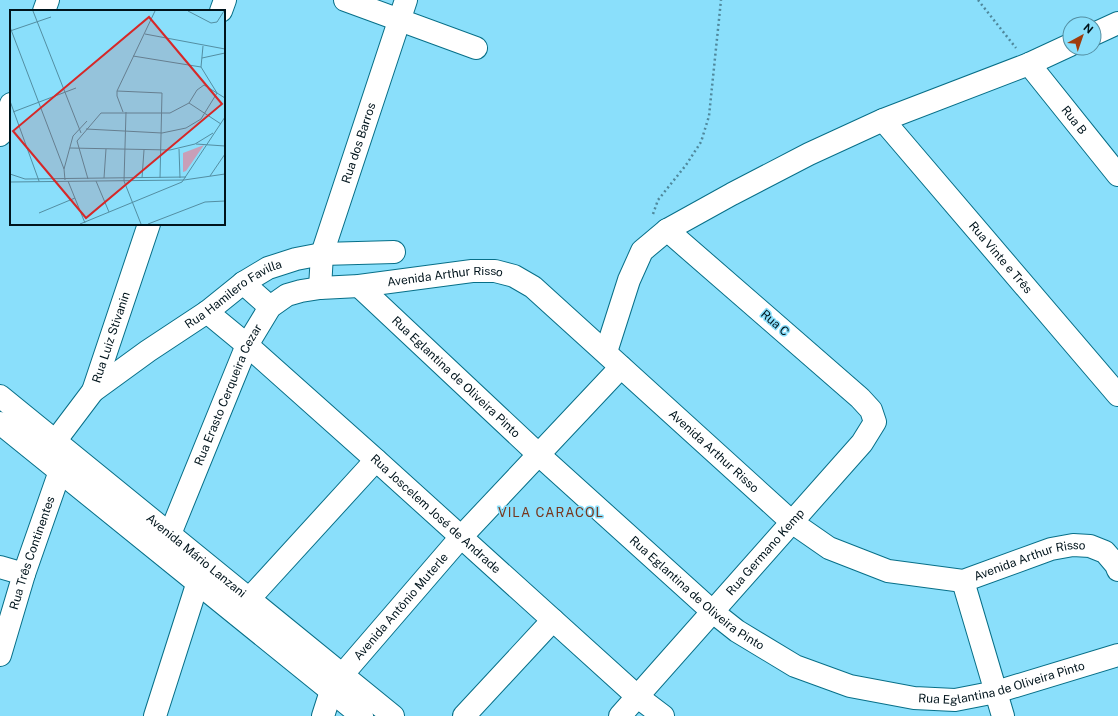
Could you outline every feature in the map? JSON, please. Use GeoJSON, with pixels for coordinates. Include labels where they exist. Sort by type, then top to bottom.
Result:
{"type":"FeatureCollection","features":[{"type":"Feature","properties":{"kind":"street"},"geometry":{"type":"LineString","coordinates":[[44,10],[48,0]]}},
{"type":"Feature","properties":{"kind":"street"},"geometry":{"type":"LineString","coordinates":[[221,10],[225,0]]}},
{"type":"Feature","properties":{"kind":"street"},"geometry":{"type":"LineString","coordinates":[[345,0],[403,10],[476,48]]}},
{"type":"Feature","properties":{"kind":"street","name":"Rua dos Barros"},"geometry":{"type":"LineString","coordinates":[[320,288],[322,254],[403,10]]}},
{"type":"Feature","properties":{"kind":"street"},"geometry":{"type":"LineString","coordinates":[[1102,30],[1118,23]]}},
{"type":"Feature","properties":{"kind":"street"},"geometry":{"type":"LineString","coordinates":[[614,359],[629,280],[642,251],[659,225],[732,194],[809,154],[883,120],[1029,64],[1062,49]]}},
{"type":"Feature","properties":{"kind":"street","name":"Rua B"},"geometry":{"type":"LineString","coordinates":[[1029,64],[1118,175]]}},
{"type":"Feature","properties":{"kind":"street"},"geometry":{"type":"LineString","coordinates":[[0,135],[10,107]]}},
{"type":"Feature","properties":{"kind":"street","name":"Rua Vinte e Três"},"geometry":{"type":"LineString","coordinates":[[883,120],[1118,395]]}},
{"type":"Feature","properties":{"kind":"street","name":"Rua Luiz Stivanin"},"geometry":{"type":"LineString","coordinates":[[57,455],[93,391],[149,225]]}},
{"type":"Feature","properties":{"kind":"street","name":"Rua C"},"geometry":{"type":"LineString","coordinates":[[659,225],[860,398],[871,410],[875,422]]}},
{"type":"Feature","properties":{"kind":"street","name":"Rua Hamilero Favilla"},"geometry":{"type":"LineString","coordinates":[[93,391],[207,312],[243,283],[268,268],[296,259],[322,254],[394,252]]}},
{"type":"Feature","properties":{"kind":"street","name":"Avenida Arthur Risso"},"geometry":{"type":"LineString","coordinates":[[320,288],[359,286],[472,270],[495,271],[514,276],[533,287],[793,522],[829,548],[888,571],[963,581],[1051,549],[1073,545],[1090,546],[1105,552],[1116,565],[1118,570]]}},
{"type":"Feature","properties":{"kind":"street"},"geometry":{"type":"LineString","coordinates":[[243,283],[270,307]]}},
{"type":"Feature","properties":{"kind":"street","name":"Rua Eglantina de Oliveira Pinto"},"geometry":{"type":"LineString","coordinates":[[359,286],[538,454],[713,612],[737,631],[795,666],[850,686],[914,698],[955,700],[996,692],[1118,655]]}},
{"type":"Feature","properties":{"kind":"street","name":"Rua Erasto Cerqueira Cezar"},"geometry":{"type":"LineString","coordinates":[[170,534],[247,345],[270,307],[287,295],[320,288]]}},
{"type":"Feature","properties":{"kind":"street","name":"Rua Joscelem José de Andrade"},"geometry":{"type":"LineString","coordinates":[[207,312],[247,345],[638,696],[664,716]]}},
{"type":"Feature","properties":{"kind":"street","name":"Avenida Antônio Muterle"},"geometry":{"type":"LineString","coordinates":[[337,683],[461,537],[538,454],[614,359]]}},
{"type":"Feature","properties":{"kind":"street","name":"Avenida Mário Lanzani"},"geometry":{"type":"LineString","coordinates":[[0,396],[57,455],[198,583],[337,683],[393,716]]}},
{"type":"Feature","properties":{"kind":"street","name":"Rua Germano Kemp"},"geometry":{"type":"LineString","coordinates":[[620,716],[862,443],[875,422]]}},
{"type":"Feature","properties":{"kind":"street","name":"Avenida Mário Lanzani"},"geometry":{"type":"LineString","coordinates":[[0,423],[57,455],[170,534],[249,599],[337,683],[362,716]]}},
{"type":"Feature","properties":{"kind":"street","name":"Rua Três Continentes"},"geometry":{"type":"LineString","coordinates":[[0,655],[57,455]]}},
{"type":"Feature","properties":{"kind":"street"},"geometry":{"type":"LineString","coordinates":[[249,599],[376,460]]}},
{"type":"Feature","properties":{"kind":"street"},"geometry":{"type":"LineString","coordinates":[[155,716],[204,562]]}},
{"type":"Feature","properties":{"kind":"street"},"geometry":{"type":"LineString","coordinates":[[0,567],[24,574]]}},
{"type":"Feature","properties":{"kind":"street"},"geometry":{"type":"LineString","coordinates":[[963,581],[1003,716]]}},
{"type":"Feature","properties":{"kind":"street"},"geometry":{"type":"LineString","coordinates":[[464,716],[553,620]]}},
{"type":"Feature","properties":{"kind":"street"},"geometry":{"type":"LineString","coordinates":[[323,716],[337,683]]}},
{"type":"Feature","properties":{"kind":"path"},"geometry":{"type":"LineString","coordinates":[[659,225],[658,200],[686,165],[701,142],[709,116],[721,0]]}},
{"type":"Feature","properties":{"kind":"path"},"geometry":{"type":"LineString","coordinates":[[978,0],[1029,64]]}},
{"type":"Feature","properties":{"kind":"district","name":"VILA CARACOL"},"geometry":{"type":"Point","coordinates":[551,512]}}]}
